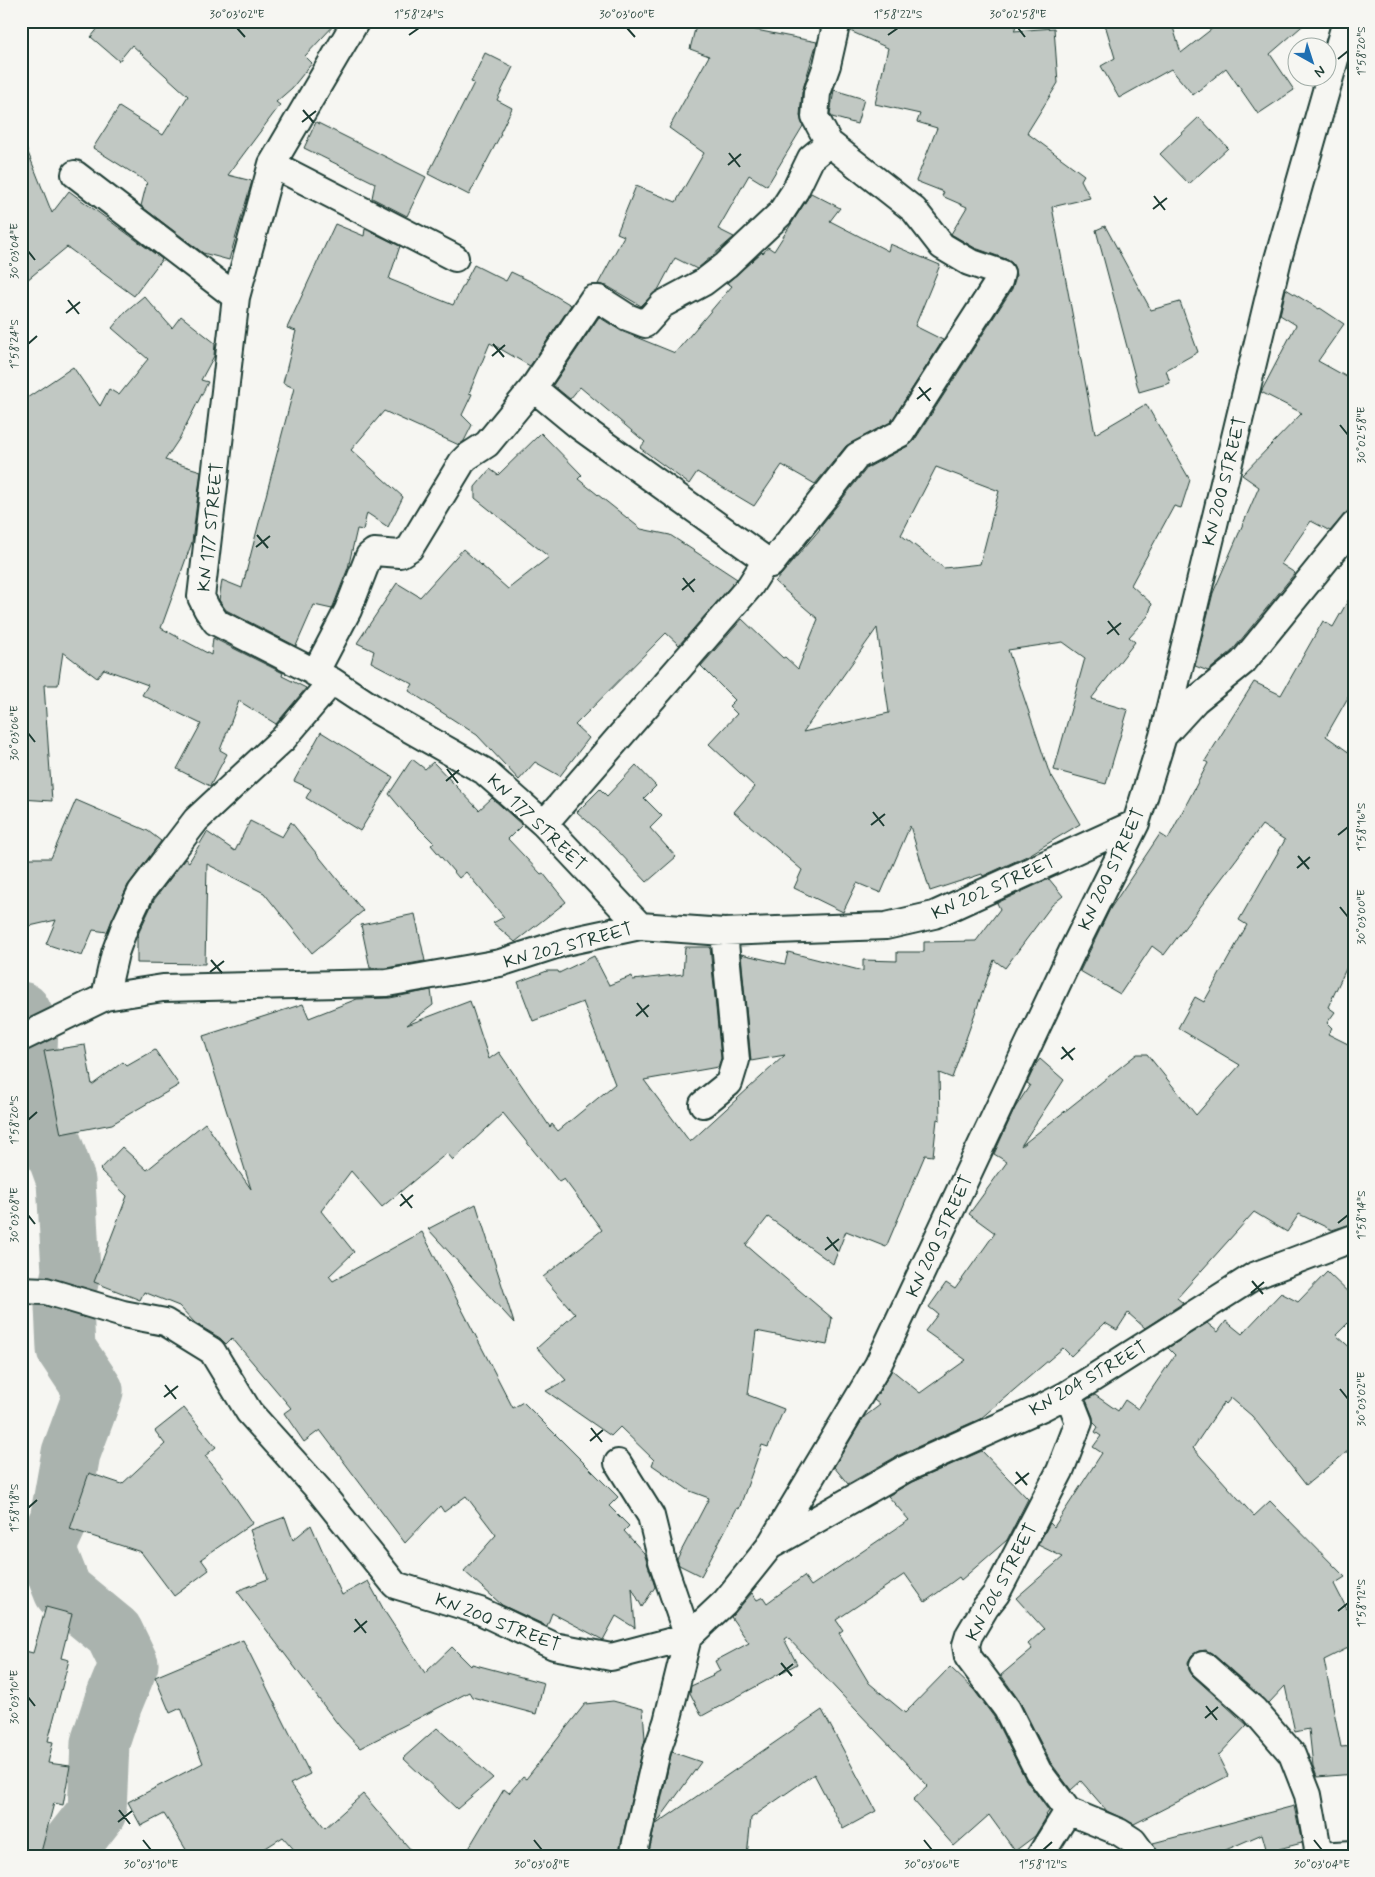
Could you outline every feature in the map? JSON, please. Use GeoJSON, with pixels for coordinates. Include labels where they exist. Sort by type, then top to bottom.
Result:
{"type":"FeatureCollection","features":[{"type":"Feature","properties":{"kind":"street","name":"KN 177 STREET"},"geometry":{"type":"LineString","coordinates":[[356,21],[272,164],[236,297],[202,597],[207,609],[216,622],[323,677],[376,710],[484,771],[544,824],[640,926]]}},
{"type":"Feature","properties":{"kind":"street"},"geometry":{"type":"LineString","coordinates":[[771,564],[857,456],[901,433],[999,282],[1001,273],[969,262],[942,246],[914,210],[829,143],[815,117],[817,93],[837,21]]}},
{"type":"Feature","properties":{"kind":"street","name":"KN 200 STREET"},"geometry":{"type":"LineString","coordinates":[[34,1290],[123,1314],[165,1322],[212,1351],[249,1412],[319,1490],[395,1585],[480,1611],[554,1646],[611,1657],[688,1637],[725,1602],[769,1547],[878,1365],[1072,952],[1136,823],[1163,736],[1278,259],[1346,21]]}},
{"type":"Feature","properties":{"kind":"street"},"geometry":{"type":"LineString","coordinates":[[105,997],[115,952],[124,926],[141,892],[196,820],[282,739],[323,677],[369,556],[374,552],[400,554],[410,548],[462,462],[467,456],[487,444],[533,388],[593,299],[599,299],[627,317],[645,324],[662,304],[704,282],[726,265],[780,214],[795,191],[811,158],[829,143]]}},
{"type":"Feature","properties":{"kind":"street"},"geometry":{"type":"LineString","coordinates":[[272,164],[455,258]]}},
{"type":"Feature","properties":{"kind":"street"},"geometry":{"type":"LineString","coordinates":[[75,174],[236,297]]}},
{"type":"Feature","properties":{"kind":"street"},"geometry":{"type":"LineString","coordinates":[[533,388],[579,426],[771,564]]}},
{"type":"Feature","properties":{"kind":"street"},"geometry":{"type":"LineString","coordinates":[[1163,736],[1196,700],[1243,662],[1354,525]]}},
{"type":"Feature","properties":{"kind":"street"},"geometry":{"type":"LineString","coordinates":[[544,824],[750,586],[764,564],[771,564]]}},
{"type":"Feature","properties":{"kind":"street","name":"KN 202 STREET"},"geometry":{"type":"LineString","coordinates":[[32,1033],[105,997],[164,988],[387,983],[500,963],[565,942],[640,926],[724,932],[886,926],[934,915],[1136,823]]}},
{"type":"Feature","properties":{"kind":"street"},"geometry":{"type":"LineString","coordinates":[[703,1104],[729,1083],[736,1060],[724,932]]}},
{"type":"Feature","properties":{"kind":"street","name":"KN 204 STREET"},"geometry":{"type":"LineString","coordinates":[[769,1547],[905,1469],[1068,1394],[1254,1276],[1354,1238]]}},
{"type":"Feature","properties":{"kind":"street","name":"KN 206 STREET"},"geometry":{"type":"LineString","coordinates":[[1068,1394],[1079,1422],[1060,1471],[996,1594],[969,1635],[966,1645],[968,1657],[1007,1709],[1038,1771],[1068,1811]]}},
{"type":"Feature","properties":{"kind":"street"},"geometry":{"type":"LineString","coordinates":[[618,1463],[651,1516],[662,1561],[688,1637],[667,1722],[657,1751],[633,1856]]}},
{"type":"Feature","properties":{"kind":"street"},"geometry":{"type":"LineString","coordinates":[[1203,1666],[1254,1710],[1292,1754],[1308,1795],[1318,1855],[1354,1854]]}},
{"type":"Feature","properties":{"kind":"street"},"geometry":{"type":"LineString","coordinates":[[1040,1856],[1068,1811],[1119,1832],[1133,1841],[1144,1856]]}},
{"type":"Feature","properties":{"kind":"building"},"geometry":{"type":"Polygon","coordinates":[[[104,21],[338,21],[305,56],[312,63],[292,88],[276,102],[280,105],[228,175],[252,181],[229,260],[203,253],[141,206],[147,182],[93,148],[119,107],[163,135],[188,96],[132,45],[119,61],[91,37],[104,21]]]}},
{"type":"Feature","properties":{"kind":"building"},"geometry":{"type":"Polygon","coordinates":[[[697,21],[752,21],[751,29],[817,42],[802,92],[800,116],[803,126],[767,186],[749,175],[718,229],[734,237],[697,269],[675,258],[658,290],[641,306],[607,286],[598,284],[624,236],[617,233],[636,186],[676,202],[704,153],[669,128],[709,56],[690,49],[697,21]]]}},
{"type":"Feature","properties":{"kind":"building"},"geometry":{"type":"Polygon","coordinates":[[[852,21],[1018,21],[1014,31],[1054,28],[1058,83],[1027,133],[1084,175],[1081,180],[1090,198],[1052,207],[1095,434],[1146,404],[1190,480],[1181,508],[1174,506],[1131,585],[1152,604],[1148,616],[1129,637],[1135,642],[1091,699],[1128,710],[1106,784],[1054,770],[1085,658],[1063,642],[1008,650],[1051,778],[1052,776],[1080,824],[1029,855],[983,876],[982,874],[930,891],[910,826],[881,893],[857,883],[843,912],[794,888],[802,870],[734,812],[755,787],[709,744],[737,714],[729,706],[735,700],[701,666],[742,619],[783,658],[785,657],[798,669],[818,619],[775,582],[820,529],[867,468],[914,441],[1012,289],[1016,276],[1012,263],[1006,259],[975,248],[951,234],[967,207],[942,196],[944,192],[916,181],[937,128],[917,122],[920,114],[875,104],[888,48],[850,31],[852,21]],[[936,467],[901,535],[944,568],[980,564],[999,491],[936,467]],[[877,628],[803,732],[889,713],[877,628]]]}},
{"type":"Feature","properties":{"kind":"building"},"geometry":{"type":"Polygon","coordinates":[[[1104,21],[1171,21],[1181,53],[1222,21],[1308,21],[1270,54],[1288,81],[1288,88],[1294,90],[1258,114],[1226,68],[1193,95],[1171,69],[1119,98],[1101,66],[1115,58],[1104,21]]]}},
{"type":"Feature","properties":{"kind":"building"},"geometry":{"type":"Polygon","coordinates":[[[485,53],[513,67],[497,100],[512,108],[501,134],[469,195],[428,174],[474,83],[471,82],[485,53]]]}},
{"type":"Feature","properties":{"kind":"building"},"geometry":{"type":"Polygon","coordinates":[[[834,90],[864,99],[857,124],[832,117],[830,114],[834,90]]]}},
{"type":"Feature","properties":{"kind":"building"},"geometry":{"type":"Polygon","coordinates":[[[1199,117],[1228,148],[1189,184],[1160,154],[1199,117]]]}},
{"type":"Feature","properties":{"kind":"building"},"geometry":{"type":"Polygon","coordinates":[[[316,122],[426,177],[407,216],[372,198],[375,183],[304,148],[316,122]]]}},
{"type":"Feature","properties":{"kind":"building"},"geometry":{"type":"Polygon","coordinates":[[[21,140],[23,140],[52,213],[69,191],[162,259],[134,296],[67,247],[21,285],[21,140]]]}},
{"type":"Feature","properties":{"kind":"building"},"geometry":{"type":"Polygon","coordinates":[[[811,193],[840,208],[830,221],[888,251],[890,244],[940,265],[915,326],[943,340],[891,422],[846,446],[815,484],[782,465],[754,506],[697,472],[689,484],[640,448],[645,442],[580,387],[570,399],[553,385],[599,317],[621,331],[675,353],[732,286],[727,283],[768,247],[774,251],[811,193]]]}},
{"type":"Feature","properties":{"kind":"building"},"geometry":{"type":"Polygon","coordinates":[[[335,224],[364,236],[365,229],[400,246],[389,279],[453,305],[474,265],[506,281],[511,272],[571,305],[530,366],[490,343],[469,393],[472,394],[462,415],[472,425],[464,441],[459,445],[384,411],[351,450],[403,497],[388,527],[367,513],[363,530],[357,529],[348,568],[332,609],[314,605],[296,646],[226,610],[219,600],[222,580],[242,588],[294,388],[283,383],[296,331],[287,328],[335,224]]]}},
{"type":"Feature","properties":{"kind":"building"},"geometry":{"type":"Polygon","coordinates":[[[1105,226],[1151,310],[1180,302],[1198,352],[1166,370],[1170,383],[1139,392],[1096,230],[1105,226]]]}},
{"type":"Feature","properties":{"kind":"building"},"geometry":{"type":"Polygon","coordinates":[[[1286,289],[1344,324],[1318,361],[1354,381],[1354,504],[1330,531],[1311,521],[1281,564],[1295,573],[1232,651],[1208,671],[1195,666],[1213,593],[1259,487],[1242,475],[1302,413],[1261,392],[1296,325],[1280,315],[1286,289]]]}},
{"type":"Feature","properties":{"kind":"building"},"geometry":{"type":"Polygon","coordinates":[[[144,296],[172,328],[181,316],[215,343],[214,356],[201,380],[208,382],[179,439],[165,460],[201,471],[192,542],[161,628],[211,655],[213,638],[283,673],[282,676],[306,688],[276,724],[239,701],[220,750],[227,754],[210,786],[177,769],[201,724],[142,695],[148,685],[104,669],[97,678],[63,652],[58,685],[44,685],[52,801],[21,799],[21,402],[73,367],[100,406],[109,389],[119,395],[148,359],[112,328],[126,311],[144,296]]]}},
{"type":"Feature","properties":{"kind":"building"},"geometry":{"type":"Polygon","coordinates":[[[541,433],[582,475],[578,479],[641,529],[670,535],[737,579],[679,645],[666,633],[575,725],[589,738],[560,776],[535,762],[519,780],[477,735],[409,691],[413,684],[371,662],[374,651],[357,643],[397,583],[420,597],[463,549],[508,589],[549,557],[475,498],[475,487],[490,469],[498,475],[541,433]]]}},
{"type":"Feature","properties":{"kind":"building"},"geometry":{"type":"Polygon","coordinates":[[[1354,590],[1354,687],[1326,736],[1354,756],[1354,952],[1328,1007],[1335,1012],[1327,1023],[1332,1028],[1328,1034],[1354,1047],[1354,1223],[1332,1230],[1299,1214],[1287,1232],[1254,1212],[1177,1298],[1183,1303],[1145,1328],[1128,1313],[1117,1330],[1105,1323],[1071,1356],[1063,1348],[980,1419],[899,1455],[848,1484],[834,1467],[864,1417],[880,1405],[874,1400],[892,1370],[920,1393],[966,1360],[925,1331],[938,1314],[929,1307],[946,1283],[955,1289],[995,1233],[969,1214],[1007,1162],[994,1154],[1015,1108],[1030,1085],[1027,1083],[1040,1059],[1064,1080],[1021,1146],[1137,1054],[1147,1054],[1196,1115],[1240,1065],[1178,1028],[1195,997],[1204,1002],[1247,925],[1239,920],[1285,840],[1262,825],[1164,955],[1152,946],[1120,994],[1080,971],[1110,909],[1160,834],[1168,839],[1208,763],[1205,761],[1254,682],[1281,695],[1323,621],[1333,627],[1354,590]]]}},
{"type":"Feature","properties":{"kind":"building"},"geometry":{"type":"Polygon","coordinates":[[[321,732],[393,777],[360,831],[306,798],[311,789],[294,781],[321,732]]]}},
{"type":"Feature","properties":{"kind":"building"},"geometry":{"type":"Polygon","coordinates":[[[412,759],[425,769],[433,762],[479,810],[492,798],[522,825],[508,839],[541,874],[543,873],[566,902],[515,942],[493,923],[504,917],[466,872],[459,878],[431,845],[434,843],[409,818],[389,794],[412,759]]]}},
{"type":"Feature","properties":{"kind":"building"},"geometry":{"type":"Polygon","coordinates":[[[636,765],[656,786],[644,798],[662,816],[650,828],[676,857],[647,882],[604,836],[577,812],[600,789],[607,796],[636,765]]]}},
{"type":"Feature","properties":{"kind":"building"},"geometry":{"type":"Polygon","coordinates":[[[76,800],[148,831],[161,841],[128,885],[107,932],[93,930],[82,956],[46,944],[56,920],[21,928],[21,858],[51,858],[76,800]]]}},
{"type":"Feature","properties":{"kind":"building"},"geometry":{"type":"Polygon","coordinates":[[[250,821],[282,837],[291,822],[363,911],[312,953],[264,893],[207,864],[205,964],[137,963],[137,938],[139,932],[154,900],[185,859],[189,862],[207,832],[235,851],[250,821]]]}},
{"type":"Feature","properties":{"kind":"building"},"geometry":{"type":"Polygon","coordinates":[[[1049,879],[1063,896],[1052,905],[1005,968],[994,960],[952,1078],[939,1073],[940,1120],[937,1119],[933,1156],[925,1155],[886,1247],[846,1231],[833,1264],[768,1217],[746,1245],[832,1318],[827,1345],[756,1331],[748,1395],[784,1409],[768,1447],[762,1445],[739,1509],[737,1508],[701,1576],[679,1565],[677,1559],[709,1498],[690,1491],[652,1465],[654,1460],[620,1427],[611,1436],[546,1391],[566,1380],[537,1348],[575,1314],[543,1277],[602,1230],[564,1179],[559,1182],[503,1113],[453,1160],[447,1153],[382,1207],[351,1171],[321,1211],[354,1252],[329,1276],[333,1281],[422,1232],[513,1408],[523,1402],[618,1497],[609,1506],[629,1526],[624,1531],[644,1553],[655,1587],[642,1607],[632,1588],[635,1628],[616,1616],[603,1640],[552,1613],[547,1626],[502,1605],[464,1571],[496,1535],[466,1496],[444,1512],[440,1506],[405,1543],[320,1430],[304,1442],[284,1413],[291,1408],[232,1338],[226,1344],[220,1338],[195,1323],[179,1306],[144,1292],[140,1300],[94,1282],[127,1196],[100,1170],[122,1147],[147,1170],[205,1123],[251,1189],[203,1036],[303,1004],[309,1018],[357,999],[390,998],[431,990],[433,1005],[407,1025],[470,1001],[489,1059],[499,1052],[550,1127],[552,1124],[558,1131],[615,1084],[583,1002],[533,1021],[518,982],[547,971],[558,971],[559,973],[594,956],[609,985],[632,976],[633,980],[683,974],[685,947],[710,947],[721,1058],[718,1067],[644,1080],[690,1142],[785,1055],[751,1061],[741,954],[785,964],[788,952],[863,971],[863,960],[897,961],[897,952],[924,952],[924,942],[976,941],[1000,909],[997,903],[1049,879]]]}},
{"type":"Feature","properties":{"kind":"building"},"geometry":{"type":"Polygon","coordinates":[[[415,914],[425,961],[386,968],[370,968],[361,925],[415,914]]]}},
{"type":"Feature","properties":{"kind":"building"},"geometry":{"type":"Polygon","coordinates":[[[85,1045],[92,1085],[123,1062],[127,1066],[155,1050],[179,1085],[112,1124],[61,1134],[44,1051],[85,1045]]]}},
{"type":"Feature","properties":{"kind":"building"},"geometry":{"type":"Polygon","coordinates":[[[476,1204],[514,1323],[428,1229],[476,1204]]]}},
{"type":"Feature","properties":{"kind":"building"},"geometry":{"type":"Polygon","coordinates":[[[1327,1272],[1354,1298],[1354,1317],[1336,1335],[1354,1351],[1354,1446],[1306,1485],[1252,1416],[1231,1398],[1226,1404],[1224,1402],[1193,1448],[1254,1516],[1270,1501],[1345,1577],[1334,1584],[1354,1623],[1354,1645],[1324,1660],[1341,1747],[1354,1746],[1354,1774],[1317,1777],[1313,1766],[1309,1729],[1295,1732],[1285,1686],[1268,1704],[1213,1654],[1206,1650],[1199,1651],[1192,1655],[1188,1662],[1189,1670],[1193,1676],[1247,1725],[1218,1756],[1228,1776],[1134,1824],[1107,1811],[1081,1781],[1071,1790],[1051,1763],[1020,1702],[1001,1675],[1032,1649],[1028,1644],[1044,1629],[1016,1598],[1063,1557],[1038,1545],[1050,1523],[1054,1527],[1102,1453],[1093,1447],[1101,1436],[1095,1432],[1098,1427],[1093,1422],[1093,1417],[1086,1400],[1095,1395],[1118,1411],[1125,1400],[1138,1409],[1175,1355],[1168,1348],[1207,1323],[1218,1332],[1226,1321],[1242,1334],[1281,1293],[1298,1302],[1327,1272]]]}},
{"type":"Feature","properties":{"kind":"building"},"geometry":{"type":"Polygon","coordinates":[[[184,1408],[216,1447],[205,1456],[223,1477],[253,1523],[201,1559],[209,1570],[174,1596],[141,1552],[70,1529],[89,1473],[122,1484],[165,1444],[155,1431],[184,1408]]]}},
{"type":"Feature","properties":{"kind":"building"},"geometry":{"type":"Polygon","coordinates":[[[982,1451],[1028,1499],[1007,1540],[961,1580],[959,1577],[925,1602],[905,1574],[836,1620],[843,1630],[839,1633],[869,1683],[905,1713],[950,1667],[974,1690],[994,1717],[1026,1780],[1049,1811],[1035,1836],[1015,1851],[989,1815],[954,1846],[913,1800],[928,1786],[787,1637],[784,1639],[797,1664],[702,1716],[690,1693],[691,1686],[720,1671],[715,1661],[749,1643],[731,1617],[752,1593],[757,1600],[763,1597],[767,1603],[804,1576],[811,1586],[909,1520],[888,1496],[912,1482],[982,1451]]]}},
{"type":"Feature","properties":{"kind":"building"},"geometry":{"type":"Polygon","coordinates":[[[285,1517],[293,1540],[311,1525],[342,1595],[368,1581],[385,1612],[425,1673],[452,1647],[471,1666],[472,1664],[544,1683],[536,1714],[472,1697],[469,1692],[360,1748],[340,1727],[237,1591],[268,1579],[250,1530],[285,1517]]]}},
{"type":"Feature","properties":{"kind":"building"},"geometry":{"type":"Polygon","coordinates":[[[46,1607],[72,1614],[61,1658],[69,1660],[48,1741],[53,1742],[48,1763],[70,1766],[63,1805],[54,1803],[40,1856],[21,1856],[21,1650],[33,1653],[46,1607]]]}},
{"type":"Feature","properties":{"kind":"building"},"geometry":{"type":"Polygon","coordinates":[[[243,1640],[310,1774],[290,1784],[325,1828],[363,1794],[416,1856],[294,1856],[297,1853],[283,1837],[253,1856],[190,1856],[164,1814],[141,1826],[128,1802],[203,1763],[181,1708],[170,1713],[155,1677],[243,1640]]]}},
{"type":"Feature","properties":{"kind":"building"},"geometry":{"type":"Polygon","coordinates":[[[613,1701],[643,1709],[645,1739],[618,1856],[464,1856],[504,1789],[509,1793],[523,1777],[526,1779],[585,1704],[613,1701]]]}},
{"type":"Feature","properties":{"kind":"building"},"geometry":{"type":"Polygon","coordinates":[[[822,1710],[876,1811],[843,1829],[814,1774],[751,1818],[747,1856],[648,1856],[655,1825],[822,1710]]]}},
{"type":"Feature","properties":{"kind":"building"},"geometry":{"type":"Polygon","coordinates":[[[437,1728],[493,1778],[457,1809],[403,1758],[437,1728]]]}},
{"type":"Feature","properties":{"kind":"building"},"geometry":{"type":"Polygon","coordinates":[[[672,1752],[701,1762],[656,1824],[671,1755],[672,1752]]]}},
{"type":"Feature","properties":{"kind":"building"},"geometry":{"type":"Polygon","coordinates":[[[1294,1806],[1302,1843],[1267,1852],[1262,1834],[1212,1856],[1159,1856],[1153,1843],[1294,1806]]]}},
{"type":"Feature","properties":{"kind":"waterway"},"geometry":{"type":"LineString","coordinates":[[21,1011],[29,1027],[27,1073],[66,1181],[71,1272],[64,1306],[66,1349],[94,1391],[71,1453],[59,1520],[46,1548],[63,1591],[114,1633],[129,1664],[113,1703],[100,1743],[97,1812],[69,1848],[67,1856]]}}]}
